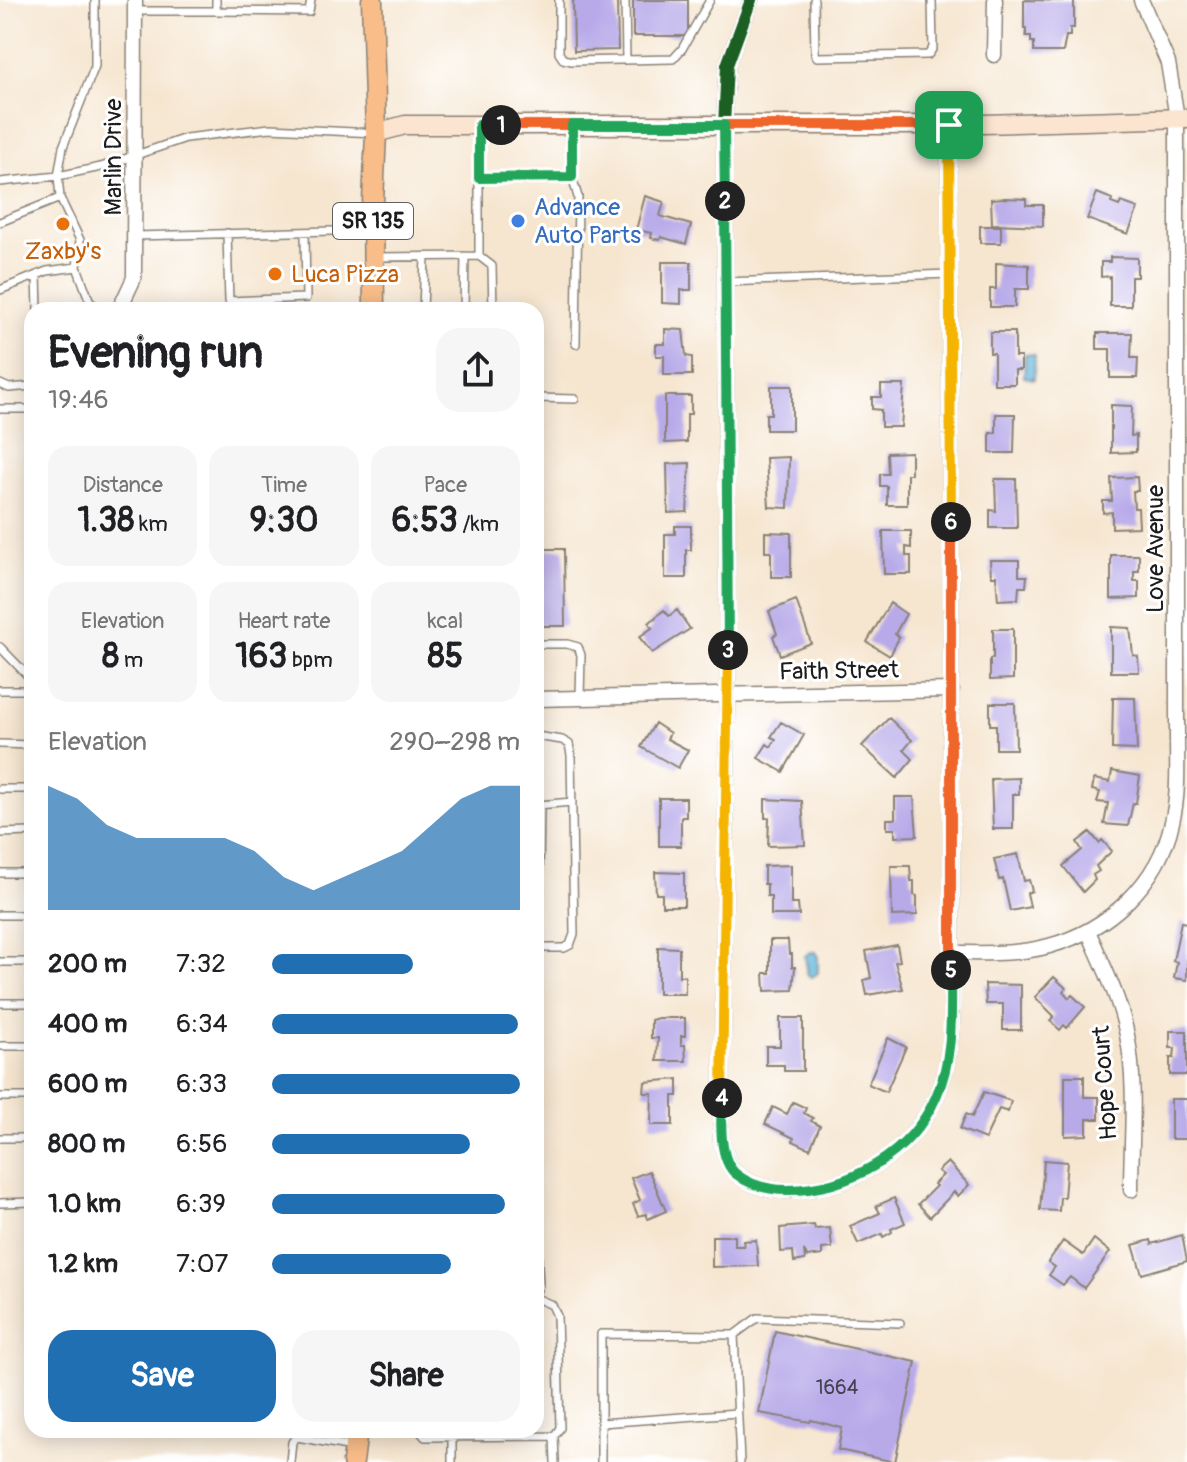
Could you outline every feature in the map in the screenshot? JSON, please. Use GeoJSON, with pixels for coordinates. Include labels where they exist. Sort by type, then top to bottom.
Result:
{"type":"FeatureCollection","features":[{"type":"Feature","properties":{"kind":"main road","name":"SR 135"},"geometry":{"type":"LineString","coordinates":[[372,0],[376,133],[374,302]]}},
{"type":"Feature","properties":{"kind":"main road"},"geometry":{"type":"LineString","coordinates":[[376,133],[405,125],[949,125],[1182,118]]}},
{"type":"Feature","properties":{"kind":"street"},"geometry":{"type":"LineString","coordinates":[[751,0],[727,65],[724,125],[728,696],[721,1141],[735,1173],[762,1187],[812,1189],[872,1167],[892,1153],[926,1116],[945,1074],[951,1029],[949,125]]}},
{"type":"Feature","properties":{"kind":"street"},"geometry":{"type":"LineString","coordinates":[[994,55],[995,0]]}},
{"type":"Feature","properties":{"kind":"street","name":"Love Avenue"},"geometry":{"type":"LineString","coordinates":[[951,953],[1020,952],[1048,947],[1088,931],[1131,897],[1156,863],[1172,823],[1182,780],[1182,118],[1168,63],[1141,0]]}},
{"type":"Feature","properties":{"kind":"street","name":"Marlin Drive"},"geometry":{"type":"LineString","coordinates":[[123,302],[134,278],[135,5]]}},
{"type":"Feature","properties":{"kind":"street","name":"Faith Street"},"geometry":{"type":"LineString","coordinates":[[544,699],[952,690]]}},
{"type":"Feature","properties":{"kind":"street","name":"Hope Court"},"geometry":{"type":"LineString","coordinates":[[1088,931],[1120,1005],[1128,1037],[1132,1094],[1131,1190]]}},
{"type":"Feature","properties":{"kind":"lane"},"geometry":{"type":"LineString","coordinates":[[90,302],[77,267],[80,240],[60,198],[58,176],[63,147],[95,66],[95,0]]}},
{"type":"Feature","properties":{"kind":"lane"},"geometry":{"type":"LineString","coordinates":[[216,0],[216,11]]}},
{"type":"Feature","properties":{"kind":"lane"},"geometry":{"type":"LineString","coordinates":[[135,5],[216,11],[309,12],[311,0]]}},
{"type":"Feature","properties":{"kind":"lane"},"geometry":{"type":"LineString","coordinates":[[559,0],[559,53],[563,59],[626,60],[673,59],[710,0]]}},
{"type":"Feature","properties":{"kind":"lane"},"geometry":{"type":"LineString","coordinates":[[625,0],[626,60]]}},
{"type":"Feature","properties":{"kind":"lane"},"geometry":{"type":"LineString","coordinates":[[814,0],[817,57],[928,55],[933,48],[932,0]]}},
{"type":"Feature","properties":{"kind":"lane"},"geometry":{"type":"LineString","coordinates":[[479,125],[479,256]]}},
{"type":"Feature","properties":{"kind":"lane"},"geometry":{"type":"LineString","coordinates":[[572,125],[572,177],[578,197],[576,344]]}},
{"type":"Feature","properties":{"kind":"lane"},"geometry":{"type":"LineString","coordinates":[[0,182],[58,176],[101,167],[186,138],[270,128],[376,133]]}},
{"type":"Feature","properties":{"kind":"lane"},"geometry":{"type":"LineString","coordinates":[[479,178],[572,177]]}},
{"type":"Feature","properties":{"kind":"lane"},"geometry":{"type":"LineString","coordinates":[[0,222],[60,198]]}},
{"type":"Feature","properties":{"kind":"lane"},"geometry":{"type":"LineString","coordinates":[[134,236],[373,230]]}},
{"type":"Feature","properties":{"kind":"lane"},"geometry":{"type":"LineString","coordinates":[[227,233],[229,301],[306,298],[305,232]]}},
{"type":"Feature","properties":{"kind":"lane"},"geometry":{"type":"LineString","coordinates":[[464,302],[465,256]]}},
{"type":"Feature","properties":{"kind":"lane"},"geometry":{"type":"LineString","coordinates":[[373,257],[479,256],[492,266],[493,302]]}},
{"type":"Feature","properties":{"kind":"lane"},"geometry":{"type":"LineString","coordinates":[[423,302],[425,257]]}},
{"type":"Feature","properties":{"kind":"lane"},"geometry":{"type":"LineString","coordinates":[[0,290],[37,275],[77,267]]}},
{"type":"Feature","properties":{"kind":"lane"},"geometry":{"type":"LineString","coordinates":[[725,282],[950,274]]}},
{"type":"Feature","properties":{"kind":"lane"},"geometry":{"type":"LineString","coordinates":[[37,275],[38,302]]}},
{"type":"Feature","properties":{"kind":"lane"},"geometry":{"type":"LineString","coordinates":[[0,384],[9,388],[24,387]]}},
{"type":"Feature","properties":{"kind":"lane"},"geometry":{"type":"LineString","coordinates":[[544,398],[575,399]]}},
{"type":"Feature","properties":{"kind":"lane"},"geometry":{"type":"LineString","coordinates":[[0,409],[24,409]]}},
{"type":"Feature","properties":{"kind":"lane"},"geometry":{"type":"LineString","coordinates":[[544,644],[578,647],[581,655],[580,698]]}},
{"type":"Feature","properties":{"kind":"lane"},"geometry":{"type":"LineString","coordinates":[[0,647],[24,672]]}},
{"type":"Feature","properties":{"kind":"lane"},"geometry":{"type":"LineString","coordinates":[[0,690],[24,690]]}},
{"type":"Feature","properties":{"kind":"lane"},"geometry":{"type":"LineString","coordinates":[[544,737],[569,744],[572,802],[572,941],[564,948],[544,948]]}},
{"type":"Feature","properties":{"kind":"lane"},"geometry":{"type":"LineString","coordinates":[[0,744],[24,745]]}},
{"type":"Feature","properties":{"kind":"lane"},"geometry":{"type":"LineString","coordinates":[[0,789],[24,789]]}},
{"type":"Feature","properties":{"kind":"lane"},"geometry":{"type":"LineString","coordinates":[[544,805],[572,802]]}},
{"type":"Feature","properties":{"kind":"lane"},"geometry":{"type":"LineString","coordinates":[[0,833],[24,832]]}},
{"type":"Feature","properties":{"kind":"lane"},"geometry":{"type":"LineString","coordinates":[[0,873],[24,873]]}},
{"type":"Feature","properties":{"kind":"lane"},"geometry":{"type":"LineString","coordinates":[[0,915],[24,915]]}},
{"type":"Feature","properties":{"kind":"lane"},"geometry":{"type":"LineString","coordinates":[[0,962],[24,962]]}},
{"type":"Feature","properties":{"kind":"lane"},"geometry":{"type":"LineString","coordinates":[[0,1003],[24,1003]]}},
{"type":"Feature","properties":{"kind":"lane"},"geometry":{"type":"LineString","coordinates":[[0,1046],[24,1046]]}},
{"type":"Feature","properties":{"kind":"lane"},"geometry":{"type":"LineString","coordinates":[[0,1097],[24,1097]]}},
{"type":"Feature","properties":{"kind":"lane"},"geometry":{"type":"LineString","coordinates":[[0,1138],[24,1138]]}},
{"type":"Feature","properties":{"kind":"lane"},"geometry":{"type":"LineString","coordinates":[[0,1203],[24,1202]]}},
{"type":"Feature","properties":{"kind":"lane"},"geometry":{"type":"LineString","coordinates":[[544,1300],[552,1305],[557,1316],[560,1428],[554,1436],[555,1462]]}},
{"type":"Feature","properties":{"kind":"lane"},"geometry":{"type":"LineString","coordinates":[[601,1462],[601,1334],[734,1335],[757,1318],[900,1323]]}},
{"type":"Feature","properties":{"kind":"lane"},"geometry":{"type":"LineString","coordinates":[[734,1335],[740,1462]]}},
{"type":"Feature","properties":{"kind":"lane"},"geometry":{"type":"LineString","coordinates":[[601,1423],[737,1413]]}},
{"type":"Feature","properties":{"kind":"lane"},"geometry":{"type":"LineString","coordinates":[[544,1436],[554,1436]]}},
{"type":"Feature","properties":{"kind":"lane"},"geometry":{"type":"LineString","coordinates":[[290,1462],[292,1442],[296,1438]]}},
{"type":"Feature","properties":{"kind":"lane"},"geometry":{"type":"LineString","coordinates":[[303,1438],[355,1446]]}},
{"type":"Feature","properties":{"kind":"lane"},"geometry":{"type":"LineString","coordinates":[[452,1438],[452,1462]]}},
{"type":"Feature","properties":{"kind":"water"},"geometry":{"type":"Polygon","coordinates":[[[1025,354],[1035,355],[1034,379],[1024,377],[1025,354]]]}},
{"type":"Feature","properties":{"kind":"water"},"geometry":{"type":"Polygon","coordinates":[[[811,952],[818,957],[818,973],[812,977],[808,976],[805,956],[811,952]]]}},
{"type":"Feature","properties":{"kind":"building"},"geometry":{"type":"Polygon","coordinates":[[[573,0],[617,0],[618,50],[574,51],[573,0]]]}},
{"type":"Feature","properties":{"kind":"building"},"geometry":{"type":"Polygon","coordinates":[[[633,0],[688,0],[688,36],[633,36],[633,0]]]}},
{"type":"Feature","properties":{"kind":"building"},"geometry":{"type":"Polygon","coordinates":[[[1026,0],[1074,1],[1074,28],[1070,28],[1070,36],[1066,36],[1063,52],[1034,52],[1034,42],[1031,42],[1031,36],[1026,36],[1024,28],[1026,0]]]}},
{"type":"Feature","properties":{"kind":"building"},"geometry":{"type":"Polygon","coordinates":[[[1097,193],[1112,199],[1111,203],[1119,206],[1121,202],[1138,208],[1128,234],[1087,219],[1097,193]]]}},
{"type":"Feature","properties":{"kind":"building"},"geometry":{"type":"Polygon","coordinates":[[[645,196],[664,202],[660,216],[691,225],[686,244],[661,237],[660,240],[651,238],[652,233],[636,230],[645,196]]]}},
{"type":"Feature","properties":{"kind":"building"},"geometry":{"type":"Polygon","coordinates":[[[991,199],[1026,199],[1026,205],[1043,205],[1043,226],[992,224],[991,199]]]}},
{"type":"Feature","properties":{"kind":"building"},"geometry":{"type":"Polygon","coordinates":[[[980,226],[1001,226],[1001,243],[980,243],[980,226]]]}},
{"type":"Feature","properties":{"kind":"building"},"geometry":{"type":"Polygon","coordinates":[[[1110,257],[1137,258],[1137,277],[1131,277],[1131,306],[1110,306],[1110,276],[1101,277],[1101,262],[1110,262],[1110,257]]]}},
{"type":"Feature","properties":{"kind":"building"},"geometry":{"type":"Polygon","coordinates":[[[662,262],[691,262],[691,290],[681,290],[681,304],[662,303],[662,262]]]}},
{"type":"Feature","properties":{"kind":"building"},"geometry":{"type":"Polygon","coordinates":[[[996,263],[1029,265],[1029,289],[1015,289],[1015,307],[990,307],[990,289],[996,289],[996,263]]]}},
{"type":"Feature","properties":{"kind":"building"},"geometry":{"type":"Polygon","coordinates":[[[665,329],[683,330],[686,356],[692,357],[692,375],[664,375],[664,356],[656,356],[656,344],[665,344],[665,329]]]}},
{"type":"Feature","properties":{"kind":"building"},"geometry":{"type":"Polygon","coordinates":[[[990,332],[1015,332],[1015,357],[1021,357],[1021,370],[1015,370],[1015,384],[994,384],[990,332]]]}},
{"type":"Feature","properties":{"kind":"building"},"geometry":{"type":"Polygon","coordinates":[[[1097,333],[1132,333],[1131,358],[1138,358],[1137,378],[1110,378],[1110,349],[1097,349],[1097,333]]]}},
{"type":"Feature","properties":{"kind":"building"},"geometry":{"type":"Polygon","coordinates":[[[881,385],[904,385],[901,427],[881,427],[881,410],[872,409],[872,397],[881,397],[881,385]]]}},
{"type":"Feature","properties":{"kind":"building"},"geometry":{"type":"Polygon","coordinates":[[[771,386],[792,386],[792,430],[766,430],[766,414],[771,414],[771,386]]]}},
{"type":"Feature","properties":{"kind":"building"},"geometry":{"type":"Polygon","coordinates":[[[665,396],[691,396],[691,414],[687,414],[687,442],[665,443],[665,396]]]}},
{"type":"Feature","properties":{"kind":"building"},"geometry":{"type":"Polygon","coordinates":[[[1111,405],[1132,406],[1131,436],[1136,435],[1136,452],[1111,453],[1111,405]]]}},
{"type":"Feature","properties":{"kind":"building"},"geometry":{"type":"Polygon","coordinates":[[[996,414],[1015,414],[1014,453],[990,453],[990,433],[996,433],[996,414]]]}},
{"type":"Feature","properties":{"kind":"building"},"geometry":{"type":"Polygon","coordinates":[[[911,452],[907,505],[887,505],[887,486],[880,486],[880,474],[888,474],[887,453],[911,452]]]}},
{"type":"Feature","properties":{"kind":"building"},"geometry":{"type":"Polygon","coordinates":[[[789,457],[788,508],[769,507],[766,458],[789,457]]]}},
{"type":"Feature","properties":{"kind":"building"},"geometry":{"type":"Polygon","coordinates":[[[690,463],[687,512],[668,513],[667,464],[690,463]]]}},
{"type":"Feature","properties":{"kind":"building"},"geometry":{"type":"Polygon","coordinates":[[[1137,477],[1138,491],[1133,491],[1139,527],[1112,528],[1112,512],[1103,513],[1103,501],[1112,501],[1111,478],[1137,477]]]}},
{"type":"Feature","properties":{"kind":"building"},"geometry":{"type":"Polygon","coordinates":[[[995,479],[1016,479],[1017,528],[990,528],[990,510],[996,511],[995,479]]]}},
{"type":"Feature","properties":{"kind":"building"},"geometry":{"type":"Polygon","coordinates":[[[675,526],[691,526],[691,550],[686,550],[686,578],[665,578],[665,534],[675,534],[675,526]]]}},
{"type":"Feature","properties":{"kind":"building"},"geometry":{"type":"Polygon","coordinates":[[[883,531],[911,531],[911,548],[906,547],[906,556],[911,556],[911,574],[884,574],[883,531]]]}},
{"type":"Feature","properties":{"kind":"building"},"geometry":{"type":"Polygon","coordinates":[[[765,532],[791,533],[791,577],[771,577],[771,552],[765,552],[765,532]]]}},
{"type":"Feature","properties":{"kind":"building"},"geometry":{"type":"Polygon","coordinates":[[[544,549],[564,549],[565,626],[544,626],[544,549]]]}},
{"type":"Feature","properties":{"kind":"building"},"geometry":{"type":"Polygon","coordinates":[[[1111,555],[1139,555],[1139,571],[1134,571],[1134,581],[1139,581],[1139,598],[1111,599],[1111,555]]]}},
{"type":"Feature","properties":{"kind":"building"},"geometry":{"type":"Polygon","coordinates":[[[990,560],[1019,560],[1019,576],[1027,576],[1026,587],[1019,587],[1018,599],[998,600],[996,576],[991,576],[990,560]]]}},
{"type":"Feature","properties":{"kind":"building"},"geometry":{"type":"Polygon","coordinates":[[[796,600],[811,643],[780,655],[769,611],[796,600]]]}},
{"type":"Feature","properties":{"kind":"building"},"geometry":{"type":"Polygon","coordinates":[[[890,603],[906,614],[895,634],[899,637],[890,656],[867,642],[890,603]]]}},
{"type":"Feature","properties":{"kind":"building"},"geometry":{"type":"Polygon","coordinates":[[[664,610],[669,616],[677,610],[690,629],[652,653],[639,637],[652,628],[649,623],[664,610]]]}},
{"type":"Feature","properties":{"kind":"building"},"geometry":{"type":"Polygon","coordinates":[[[1111,627],[1130,628],[1133,655],[1138,656],[1139,672],[1111,672],[1111,627]]]}},
{"type":"Feature","properties":{"kind":"building"},"geometry":{"type":"Polygon","coordinates":[[[993,629],[1013,629],[1013,679],[990,680],[993,629]]]}},
{"type":"Feature","properties":{"kind":"building"},"geometry":{"type":"Polygon","coordinates":[[[1113,698],[1135,698],[1137,750],[1112,749],[1113,698]]]}},
{"type":"Feature","properties":{"kind":"building"},"geometry":{"type":"Polygon","coordinates":[[[990,703],[1015,703],[1016,749],[996,749],[996,725],[990,725],[990,703]]]}},
{"type":"Feature","properties":{"kind":"building"},"geometry":{"type":"Polygon","coordinates":[[[889,718],[912,740],[904,750],[913,759],[897,778],[862,746],[889,718]]]}},
{"type":"Feature","properties":{"kind":"building"},"geometry":{"type":"Polygon","coordinates":[[[781,722],[804,735],[783,772],[758,758],[767,744],[771,747],[776,739],[771,737],[781,722]]]}},
{"type":"Feature","properties":{"kind":"building"},"geometry":{"type":"Polygon","coordinates":[[[655,723],[670,733],[667,739],[688,750],[678,768],[641,747],[655,723]]]}},
{"type":"Feature","properties":{"kind":"building"},"geometry":{"type":"Polygon","coordinates":[[[1112,771],[1140,776],[1136,803],[1133,803],[1128,826],[1104,824],[1108,803],[1097,802],[1100,792],[1092,790],[1094,779],[1110,782],[1112,771]]]}},
{"type":"Feature","properties":{"kind":"building"},"geometry":{"type":"Polygon","coordinates":[[[1019,778],[1019,794],[1013,794],[1013,829],[993,829],[991,779],[1019,778]]]}},
{"type":"Feature","properties":{"kind":"building"},"geometry":{"type":"Polygon","coordinates":[[[895,797],[914,797],[917,836],[895,837],[895,829],[887,829],[887,819],[895,819],[895,797]]]}},
{"type":"Feature","properties":{"kind":"building"},"geometry":{"type":"Polygon","coordinates":[[[659,798],[686,798],[686,817],[681,817],[681,846],[659,846],[659,798]]]}},
{"type":"Feature","properties":{"kind":"building"},"geometry":{"type":"Polygon","coordinates":[[[765,799],[802,801],[805,845],[768,846],[769,818],[765,818],[765,799]]]}},
{"type":"Feature","properties":{"kind":"building"},"geometry":{"type":"Polygon","coordinates":[[[1090,832],[1099,843],[1102,840],[1112,851],[1096,866],[1099,871],[1093,875],[1095,880],[1083,892],[1063,866],[1082,850],[1077,842],[1090,832]]]}},
{"type":"Feature","properties":{"kind":"building"},"geometry":{"type":"Polygon","coordinates":[[[1018,854],[1024,881],[1029,880],[1032,891],[1027,893],[1030,907],[1010,911],[1003,879],[999,880],[994,859],[1018,854]]]}},
{"type":"Feature","properties":{"kind":"building"},"geometry":{"type":"Polygon","coordinates":[[[791,865],[791,904],[798,904],[799,915],[771,915],[771,896],[767,896],[767,884],[764,884],[764,866],[791,865]]]}},
{"type":"Feature","properties":{"kind":"building"},"geometry":{"type":"Polygon","coordinates":[[[891,866],[910,866],[914,895],[917,896],[917,915],[892,916],[891,866]]]}},
{"type":"Feature","properties":{"kind":"building"},"geometry":{"type":"Polygon","coordinates":[[[655,872],[684,873],[684,906],[662,906],[662,894],[656,894],[655,872]]]}},
{"type":"Feature","properties":{"kind":"building"},"geometry":{"type":"Polygon","coordinates":[[[1181,922],[1187,923],[1187,980],[1174,978],[1177,962],[1173,961],[1181,922]]]}},
{"type":"Feature","properties":{"kind":"building"},"geometry":{"type":"Polygon","coordinates":[[[770,940],[788,940],[792,967],[795,967],[793,990],[765,991],[764,973],[770,973],[770,940]]]}},
{"type":"Feature","properties":{"kind":"building"},"geometry":{"type":"Polygon","coordinates":[[[897,945],[900,961],[895,962],[903,989],[867,995],[864,980],[871,978],[866,951],[897,945]]]}},
{"type":"Feature","properties":{"kind":"building"},"geometry":{"type":"Polygon","coordinates":[[[658,947],[679,948],[679,976],[685,976],[685,994],[658,994],[658,947]]]}},
{"type":"Feature","properties":{"kind":"building"},"geometry":{"type":"Polygon","coordinates":[[[1054,977],[1066,988],[1063,991],[1069,998],[1072,995],[1085,1007],[1067,1028],[1064,1025],[1060,1030],[1050,1021],[1054,1016],[1035,997],[1054,977]]]}},
{"type":"Feature","properties":{"kind":"building"},"geometry":{"type":"Polygon","coordinates":[[[985,984],[1021,985],[1021,1030],[1003,1030],[1003,1004],[986,1004],[985,984]]]}},
{"type":"Feature","properties":{"kind":"building"},"geometry":{"type":"Polygon","coordinates":[[[685,1018],[685,1036],[681,1036],[681,1045],[685,1045],[686,1061],[657,1061],[658,1038],[651,1038],[651,1020],[685,1018]]]}},
{"type":"Feature","properties":{"kind":"building"},"geometry":{"type":"Polygon","coordinates":[[[780,1018],[803,1018],[803,1071],[784,1071],[784,1065],[766,1065],[766,1046],[780,1046],[780,1018]]]}},
{"type":"Feature","properties":{"kind":"building"},"geometry":{"type":"Polygon","coordinates":[[[1170,1031],[1187,1031],[1187,1075],[1170,1075],[1170,1058],[1174,1058],[1175,1048],[1170,1048],[1170,1031]]]}},
{"type":"Feature","properties":{"kind":"building"},"geometry":{"type":"Polygon","coordinates":[[[888,1038],[906,1047],[886,1092],[868,1084],[888,1038]]]}},
{"type":"Feature","properties":{"kind":"building"},"geometry":{"type":"Polygon","coordinates":[[[1065,1076],[1084,1076],[1084,1097],[1099,1097],[1099,1119],[1087,1119],[1087,1135],[1065,1136],[1065,1076]]]}},
{"type":"Feature","properties":{"kind":"building"},"geometry":{"type":"Polygon","coordinates":[[[678,1079],[678,1096],[673,1096],[673,1125],[651,1125],[652,1093],[644,1093],[645,1082],[678,1079]]]}},
{"type":"Feature","properties":{"kind":"building"},"geometry":{"type":"Polygon","coordinates":[[[984,1092],[1011,1101],[1008,1112],[999,1109],[985,1139],[960,1129],[966,1114],[972,1117],[984,1092]]]}},
{"type":"Feature","properties":{"kind":"building"},"geometry":{"type":"Polygon","coordinates":[[[1171,1099],[1187,1099],[1187,1139],[1171,1139],[1171,1099]]]}},
{"type":"Feature","properties":{"kind":"building"},"geometry":{"type":"Polygon","coordinates":[[[793,1102],[806,1108],[804,1113],[820,1126],[810,1149],[765,1124],[773,1107],[787,1114],[793,1102]]]}},
{"type":"Feature","properties":{"kind":"building"},"geometry":{"type":"Polygon","coordinates":[[[1044,1160],[1067,1162],[1064,1197],[1060,1197],[1059,1211],[1040,1210],[1044,1160]]]}},
{"type":"Feature","properties":{"kind":"building"},"geometry":{"type":"Polygon","coordinates":[[[948,1162],[969,1185],[958,1196],[954,1192],[930,1217],[918,1204],[936,1186],[934,1184],[943,1175],[938,1171],[948,1162]]]}},
{"type":"Feature","properties":{"kind":"building"},"geometry":{"type":"Polygon","coordinates":[[[649,1171],[666,1211],[648,1219],[646,1214],[638,1216],[633,1204],[640,1200],[631,1178],[649,1171]]]}},
{"type":"Feature","properties":{"kind":"building"},"geometry":{"type":"Polygon","coordinates":[[[894,1198],[905,1223],[891,1229],[892,1232],[883,1237],[882,1234],[858,1244],[850,1226],[880,1213],[876,1206],[894,1198]]]}},
{"type":"Feature","properties":{"kind":"building"},"geometry":{"type":"Polygon","coordinates":[[[814,1225],[815,1229],[830,1228],[832,1248],[822,1249],[822,1255],[807,1257],[804,1250],[805,1260],[794,1262],[793,1251],[781,1252],[780,1228],[814,1225]]]}},
{"type":"Feature","properties":{"kind":"building"},"geometry":{"type":"Polygon","coordinates":[[[1182,1235],[1187,1261],[1142,1274],[1133,1245],[1151,1240],[1152,1244],[1182,1235]]]}},
{"type":"Feature","properties":{"kind":"building"},"geometry":{"type":"Polygon","coordinates":[[[712,1236],[735,1236],[735,1246],[744,1246],[743,1241],[756,1240],[758,1266],[712,1267],[712,1236]]]}},
{"type":"Feature","properties":{"kind":"building"},"geometry":{"type":"Polygon","coordinates":[[[1094,1239],[1110,1252],[1084,1288],[1070,1277],[1063,1285],[1049,1275],[1055,1267],[1048,1262],[1063,1241],[1083,1255],[1094,1239]]]}},
{"type":"Feature","properties":{"kind":"building"},"geometry":{"type":"Polygon","coordinates":[[[775,1331],[916,1362],[895,1462],[838,1450],[842,1428],[759,1413],[775,1331]]]}},
{"type":"Feature","properties":{"kind":"cycle path"},"geometry":{"type":"LineString","coordinates":[[751,0],[727,65],[724,125],[728,696],[721,1141],[729,1164],[737,1174],[753,1184],[771,1189],[790,1191],[829,1185],[866,1171],[890,1156],[926,1116],[936,1097],[948,1056],[953,992],[949,125]]}},
{"type":"Feature","properties":{"kind":"place","name":"Advance Auto Parts"},"geometry":{"type":"Point","coordinates":[518,221]}},
{"type":"Feature","properties":{"kind":"place","name":"Zaxby's"},"geometry":{"type":"Point","coordinates":[63,224]}},
{"type":"Feature","properties":{"kind":"place","name":"Luca Pizza"},"geometry":{"type":"Point","coordinates":[275,274]}},
{"type":"Feature","properties":{"kind":"route"},"geometry":{"type":"LineString","coordinates":[[949,125],[479,125],[479,178],[572,177],[572,125],[724,125],[728,696],[721,1141],[735,1173],[762,1187],[791,1190],[823,1187],[882,1161],[906,1140],[926,1116],[945,1074],[949,1052],[952,927],[949,125]]}}]}
